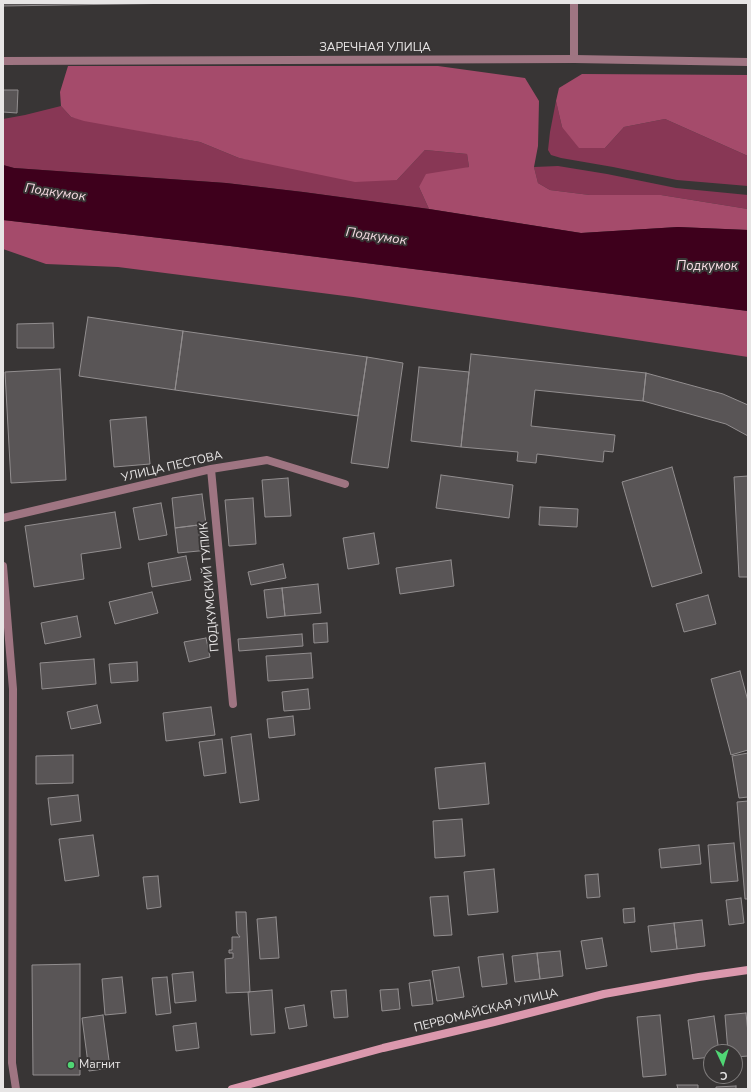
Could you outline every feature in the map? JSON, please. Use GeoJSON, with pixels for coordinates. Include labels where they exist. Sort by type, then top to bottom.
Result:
{"type":"FeatureCollection","features":[{"type":"Feature","properties":{"kind":"street"},"geometry":{"type":"LineString","coordinates":[[574,3],[574,59]]}},
{"type":"Feature","properties":{"kind":"street","name":"ЗАРЕЧНАЯ УЛИЦА"},"geometry":{"type":"LineString","coordinates":[[3,61],[574,59],[748,62]]}},
{"type":"Feature","properties":{"kind":"street","name":"УЛИЦА ПЕСТОВА"},"geometry":{"type":"LineString","coordinates":[[3,518],[211,469],[267,460],[345,484]]}},
{"type":"Feature","properties":{"kind":"street","name":"ПОДКУМСКИЙ ТУПИК"},"geometry":{"type":"LineString","coordinates":[[211,469],[233,704]]}},
{"type":"Feature","properties":{"kind":"street"},"geometry":{"type":"LineString","coordinates":[[3,566],[13,689],[12,1064],[16,1089]]}},
{"type":"Feature","properties":{"kind":"street","name":"ПЕРВОМАЙСКАЯ УЛИЦА"},"geometry":{"type":"LineString","coordinates":[[232,1089],[383,1048],[604,994],[748,970]]}},
{"type":"Feature","properties":{"kind":"shaded area"},"geometry":{"type":"Polygon","coordinates":[[[68,66],[438,66],[525,78],[539,101],[538,146],[534,167],[538,183],[550,190],[590,195],[661,195],[748,209],[748,230],[678,227],[581,233],[429,209],[419,187],[426,174],[469,167],[467,154],[425,150],[397,180],[355,182],[239,158],[200,142],[84,121],[71,117],[61,106],[60,92],[68,66]]]}},
{"type":"Feature","properties":{"kind":"shaded area"},"geometry":{"type":"Polygon","coordinates":[[[582,74],[748,75],[748,156],[665,119],[624,127],[605,148],[579,148],[562,127],[556,101],[559,88],[582,74]]]}},
{"type":"Feature","properties":{"kind":"shaded area"},"geometry":{"type":"Polygon","coordinates":[[[556,101],[562,127],[605,148],[624,127],[665,119],[748,156],[748,186],[677,180],[551,155],[548,150],[556,101]]]}},
{"type":"Feature","properties":{"kind":"shaded area"},"geometry":{"type":"Polygon","coordinates":[[[61,106],[71,117],[200,142],[239,158],[397,180],[425,150],[467,154],[469,167],[419,187],[429,209],[226,183],[14,168],[3,165],[3,119],[61,106]]]}},
{"type":"Feature","properties":{"kind":"shaded area"},"geometry":{"type":"Polygon","coordinates":[[[558,166],[676,188],[748,195],[748,209],[661,195],[590,195],[550,190],[538,183],[534,167],[558,166]]]}},
{"type":"Feature","properties":{"kind":"shaded area"},"geometry":{"type":"Polygon","coordinates":[[[3,220],[230,246],[748,311],[748,357],[353,297],[118,267],[46,264],[3,249],[3,220]]]}},
{"type":"Feature","properties":{"kind":"water","name":"Подкумок"},"geometry":{"type":"Polygon","coordinates":[[[3,165],[14,168],[226,183],[303,192],[429,209],[581,233],[678,227],[748,230],[748,311],[230,246],[3,220],[3,165]]]}},
{"type":"Feature","properties":{"kind":"building"},"geometry":{"type":"Polygon","coordinates":[[[3,3],[184,3],[3,6],[3,3]]]}},
{"type":"Feature","properties":{"kind":"building"},"geometry":{"type":"Polygon","coordinates":[[[3,90],[18,90],[17,113],[3,112],[3,90]]]}},
{"type":"Feature","properties":{"kind":"building"},"geometry":{"type":"Polygon","coordinates":[[[88,317],[183,331],[175,390],[79,376],[88,317]]]}},
{"type":"Feature","properties":{"kind":"building"},"geometry":{"type":"Polygon","coordinates":[[[53,323],[54,348],[17,348],[17,324],[53,323]]]}},
{"type":"Feature","properties":{"kind":"building"},"geometry":{"type":"Polygon","coordinates":[[[183,331],[367,357],[358,416],[175,390],[183,331]]]}},
{"type":"Feature","properties":{"kind":"building"},"geometry":{"type":"Polygon","coordinates":[[[471,354],[646,373],[643,401],[535,390],[531,426],[615,435],[613,452],[604,451],[603,462],[537,454],[536,463],[517,461],[518,452],[461,447],[471,354]]]}},
{"type":"Feature","properties":{"kind":"building"},"geometry":{"type":"Polygon","coordinates":[[[367,357],[403,363],[388,468],[351,463],[367,357]]]}},
{"type":"Feature","properties":{"kind":"building"},"geometry":{"type":"Polygon","coordinates":[[[419,367],[469,372],[461,447],[411,441],[419,367]]]}},
{"type":"Feature","properties":{"kind":"building"},"geometry":{"type":"Polygon","coordinates":[[[60,369],[66,480],[11,483],[5,372],[60,369]]]}},
{"type":"Feature","properties":{"kind":"building"},"geometry":{"type":"Polygon","coordinates":[[[646,373],[723,394],[748,405],[748,436],[726,424],[643,401],[646,373]]]}},
{"type":"Feature","properties":{"kind":"building"},"geometry":{"type":"Polygon","coordinates":[[[146,417],[150,464],[114,467],[110,420],[146,417]]]}},
{"type":"Feature","properties":{"kind":"building"},"geometry":{"type":"Polygon","coordinates":[[[672,467],[702,573],[652,587],[622,482],[672,467]]]}},
{"type":"Feature","properties":{"kind":"building"},"geometry":{"type":"Polygon","coordinates":[[[441,475],[513,485],[509,518],[436,508],[441,475]]]}},
{"type":"Feature","properties":{"kind":"building"},"geometry":{"type":"Polygon","coordinates":[[[748,476],[748,577],[739,577],[734,477],[748,476]]]}},
{"type":"Feature","properties":{"kind":"building"},"geometry":{"type":"Polygon","coordinates":[[[288,478],[291,516],[265,517],[262,480],[288,478]]]}},
{"type":"Feature","properties":{"kind":"building"},"geometry":{"type":"Polygon","coordinates":[[[202,494],[206,524],[175,528],[172,498],[202,494]]]}},
{"type":"Feature","properties":{"kind":"building"},"geometry":{"type":"Polygon","coordinates":[[[253,498],[256,544],[229,546],[225,500],[253,498]]]}},
{"type":"Feature","properties":{"kind":"building"},"geometry":{"type":"Polygon","coordinates":[[[161,503],[167,535],[139,540],[133,508],[161,503]]]}},
{"type":"Feature","properties":{"kind":"building"},"geometry":{"type":"Polygon","coordinates":[[[540,507],[578,509],[577,527],[539,525],[540,507]]]}},
{"type":"Feature","properties":{"kind":"building"},"geometry":{"type":"Polygon","coordinates":[[[115,512],[121,548],[81,554],[84,579],[34,587],[25,526],[115,512]]]}},
{"type":"Feature","properties":{"kind":"building"},"geometry":{"type":"Polygon","coordinates":[[[206,524],[209,550],[178,553],[175,528],[206,524]]]}},
{"type":"Feature","properties":{"kind":"building"},"geometry":{"type":"Polygon","coordinates":[[[374,533],[379,564],[348,569],[343,538],[374,533]]]}},
{"type":"Feature","properties":{"kind":"building"},"geometry":{"type":"Polygon","coordinates":[[[186,556],[191,580],[152,587],[148,563],[186,556]]]}},
{"type":"Feature","properties":{"kind":"building"},"geometry":{"type":"Polygon","coordinates":[[[451,560],[454,586],[400,594],[396,568],[451,560]]]}},
{"type":"Feature","properties":{"kind":"building"},"geometry":{"type":"Polygon","coordinates":[[[283,564],[286,578],[251,585],[248,572],[283,564]]]}},
{"type":"Feature","properties":{"kind":"building"},"geometry":{"type":"Polygon","coordinates":[[[318,584],[321,613],[285,616],[282,588],[318,584]]]}},
{"type":"Feature","properties":{"kind":"building"},"geometry":{"type":"Polygon","coordinates":[[[282,588],[285,616],[267,618],[264,590],[282,588]]]}},
{"type":"Feature","properties":{"kind":"building"},"geometry":{"type":"Polygon","coordinates":[[[152,592],[158,613],[115,624],[109,602],[152,592]]]}},
{"type":"Feature","properties":{"kind":"building"},"geometry":{"type":"Polygon","coordinates":[[[708,595],[716,624],[684,632],[676,604],[708,595]]]}},
{"type":"Feature","properties":{"kind":"building"},"geometry":{"type":"Polygon","coordinates":[[[77,616],[81,637],[45,644],[41,623],[77,616]]]}},
{"type":"Feature","properties":{"kind":"building"},"geometry":{"type":"Polygon","coordinates":[[[327,623],[328,642],[314,643],[313,624],[327,623]]]}},
{"type":"Feature","properties":{"kind":"building"},"geometry":{"type":"Polygon","coordinates":[[[302,634],[303,646],[239,651],[238,639],[302,634]]]}},
{"type":"Feature","properties":{"kind":"building"},"geometry":{"type":"Polygon","coordinates":[[[206,638],[210,657],[189,662],[184,642],[206,638]]]}},
{"type":"Feature","properties":{"kind":"building"},"geometry":{"type":"Polygon","coordinates":[[[311,653],[313,678],[268,681],[266,656],[311,653]]]}},
{"type":"Feature","properties":{"kind":"building"},"geometry":{"type":"Polygon","coordinates":[[[94,659],[96,684],[42,689],[40,663],[94,659]]]}},
{"type":"Feature","properties":{"kind":"building"},"geometry":{"type":"Polygon","coordinates":[[[137,662],[138,681],[111,683],[109,664],[137,662]]]}},
{"type":"Feature","properties":{"kind":"building"},"geometry":{"type":"Polygon","coordinates":[[[740,671],[748,701],[748,750],[731,755],[711,679],[740,671]]]}},
{"type":"Feature","properties":{"kind":"building"},"geometry":{"type":"Polygon","coordinates":[[[308,689],[310,709],[284,711],[282,692],[308,689]]]}},
{"type":"Feature","properties":{"kind":"building"},"geometry":{"type":"Polygon","coordinates":[[[97,705],[101,723],[71,729],[67,712],[97,705]]]}},
{"type":"Feature","properties":{"kind":"building"},"geometry":{"type":"Polygon","coordinates":[[[211,707],[215,735],[166,741],[163,713],[211,707]]]}},
{"type":"Feature","properties":{"kind":"building"},"geometry":{"type":"Polygon","coordinates":[[[293,716],[295,735],[269,738],[267,719],[293,716]]]}},
{"type":"Feature","properties":{"kind":"building"},"geometry":{"type":"Polygon","coordinates":[[[251,734],[259,800],[240,803],[231,737],[251,734]]]}},
{"type":"Feature","properties":{"kind":"building"},"geometry":{"type":"Polygon","coordinates":[[[222,739],[226,773],[204,776],[199,742],[222,739]]]}},
{"type":"Feature","properties":{"kind":"building"},"geometry":{"type":"Polygon","coordinates":[[[748,753],[748,797],[739,798],[732,756],[748,753]]]}},
{"type":"Feature","properties":{"kind":"building"},"geometry":{"type":"Polygon","coordinates":[[[73,755],[73,783],[36,784],[36,756],[73,755]]]}},
{"type":"Feature","properties":{"kind":"building"},"geometry":{"type":"Polygon","coordinates":[[[485,763],[489,804],[439,809],[435,768],[485,763]]]}},
{"type":"Feature","properties":{"kind":"building"},"geometry":{"type":"Polygon","coordinates":[[[78,795],[81,821],[51,825],[48,798],[78,795]]]}},
{"type":"Feature","properties":{"kind":"building"},"geometry":{"type":"Polygon","coordinates":[[[748,801],[748,899],[745,899],[737,802],[748,801]]]}},
{"type":"Feature","properties":{"kind":"building"},"geometry":{"type":"Polygon","coordinates":[[[462,819],[465,856],[435,858],[433,821],[462,819]]]}},
{"type":"Feature","properties":{"kind":"building"},"geometry":{"type":"Polygon","coordinates":[[[93,835],[99,876],[65,881],[59,839],[93,835]]]}},
{"type":"Feature","properties":{"kind":"building"},"geometry":{"type":"Polygon","coordinates":[[[734,843],[738,881],[711,883],[708,845],[734,843]]]}},
{"type":"Feature","properties":{"kind":"building"},"geometry":{"type":"Polygon","coordinates":[[[699,845],[701,864],[661,868],[659,849],[699,845]]]}},
{"type":"Feature","properties":{"kind":"building"},"geometry":{"type":"Polygon","coordinates":[[[494,869],[498,912],[468,915],[464,872],[494,869]]]}},
{"type":"Feature","properties":{"kind":"building"},"geometry":{"type":"Polygon","coordinates":[[[598,874],[600,897],[587,898],[585,875],[598,874]]]}},
{"type":"Feature","properties":{"kind":"building"},"geometry":{"type":"Polygon","coordinates":[[[158,876],[161,907],[147,909],[143,877],[158,876]]]}},
{"type":"Feature","properties":{"kind":"building"},"geometry":{"type":"Polygon","coordinates":[[[448,896],[452,935],[434,936],[430,897],[448,896]]]}},
{"type":"Feature","properties":{"kind":"building"},"geometry":{"type":"Polygon","coordinates":[[[741,898],[744,923],[729,925],[726,900],[741,898]]]}},
{"type":"Feature","properties":{"kind":"building"},"geometry":{"type":"Polygon","coordinates":[[[634,908],[635,922],[624,923],[623,909],[634,908]]]}},
{"type":"Feature","properties":{"kind":"building"},"geometry":{"type":"Polygon","coordinates":[[[236,912],[246,912],[250,992],[226,993],[225,959],[233,958],[233,953],[229,953],[229,950],[232,950],[232,937],[240,937],[237,933],[236,912]]]}},
{"type":"Feature","properties":{"kind":"building"},"geometry":{"type":"Polygon","coordinates":[[[276,917],[279,958],[260,959],[257,919],[276,917]]]}},
{"type":"Feature","properties":{"kind":"building"},"geometry":{"type":"Polygon","coordinates":[[[702,920],[705,946],[677,949],[674,923],[702,920]]]}},
{"type":"Feature","properties":{"kind":"building"},"geometry":{"type":"Polygon","coordinates":[[[674,923],[677,949],[651,952],[648,926],[674,923]]]}},
{"type":"Feature","properties":{"kind":"building"},"geometry":{"type":"Polygon","coordinates":[[[602,938],[607,966],[586,969],[581,941],[602,938]]]}},
{"type":"Feature","properties":{"kind":"building"},"geometry":{"type":"Polygon","coordinates":[[[560,951],[563,976],[540,979],[537,953],[560,951]]]}},
{"type":"Feature","properties":{"kind":"building"},"geometry":{"type":"Polygon","coordinates":[[[537,953],[540,979],[515,982],[512,956],[537,953]]]}},
{"type":"Feature","properties":{"kind":"building"},"geometry":{"type":"Polygon","coordinates":[[[503,954],[507,984],[482,987],[478,957],[503,954]]]}},
{"type":"Feature","properties":{"kind":"building"},"geometry":{"type":"Polygon","coordinates":[[[80,964],[80,1075],[33,1075],[32,965],[80,964]]]}},
{"type":"Feature","properties":{"kind":"building"},"geometry":{"type":"Polygon","coordinates":[[[459,967],[464,997],[437,1001],[432,971],[459,967]]]}},
{"type":"Feature","properties":{"kind":"building"},"geometry":{"type":"Polygon","coordinates":[[[193,972],[196,1001],[175,1003],[172,974],[193,972]]]}},
{"type":"Feature","properties":{"kind":"building"},"geometry":{"type":"Polygon","coordinates":[[[122,977],[126,1013],[105,1015],[102,979],[122,977]]]}},
{"type":"Feature","properties":{"kind":"building"},"geometry":{"type":"Polygon","coordinates":[[[167,977],[171,1013],[156,1015],[152,978],[167,977]]]}},
{"type":"Feature","properties":{"kind":"building"},"geometry":{"type":"Polygon","coordinates":[[[430,980],[433,1004],[412,1006],[409,983],[430,980]]]}},
{"type":"Feature","properties":{"kind":"building"},"geometry":{"type":"Polygon","coordinates":[[[398,989],[400,1009],[382,1011],[380,990],[398,989]]]}},
{"type":"Feature","properties":{"kind":"building"},"geometry":{"type":"Polygon","coordinates":[[[272,990],[275,1033],[251,1035],[248,992],[272,990]]]}},
{"type":"Feature","properties":{"kind":"building"},"geometry":{"type":"Polygon","coordinates":[[[346,990],[348,1017],[334,1018],[331,991],[346,990]]]}},
{"type":"Feature","properties":{"kind":"building"},"geometry":{"type":"Polygon","coordinates":[[[304,1005],[307,1026],[289,1029],[285,1008],[304,1005]]]}},
{"type":"Feature","properties":{"kind":"building"},"geometry":{"type":"Polygon","coordinates":[[[746,1013],[748,1056],[743,1056],[743,1044],[727,1044],[725,1015],[746,1013]]]}},
{"type":"Feature","properties":{"kind":"building"},"geometry":{"type":"Polygon","coordinates":[[[103,1015],[110,1068],[89,1071],[82,1018],[103,1015]]]}},
{"type":"Feature","properties":{"kind":"building"},"geometry":{"type":"Polygon","coordinates":[[[660,1015],[666,1075],[643,1077],[637,1017],[660,1015]]]}},
{"type":"Feature","properties":{"kind":"building"},"geometry":{"type":"Polygon","coordinates":[[[714,1016],[718,1044],[703,1044],[703,1058],[693,1059],[688,1020],[714,1016]]]}},
{"type":"Feature","properties":{"kind":"building"},"geometry":{"type":"Polygon","coordinates":[[[196,1023],[199,1048],[176,1051],[173,1026],[196,1023]]]}},
{"type":"Feature","properties":{"kind":"building"},"geometry":{"type":"Polygon","coordinates":[[[677,1085],[698,1085],[698,1089],[678,1089],[677,1085]]]}},
{"type":"Feature","properties":{"kind":"building"},"geometry":{"type":"Polygon","coordinates":[[[736,1086],[736,1089],[716,1089],[716,1087],[736,1086]]]}},
{"type":"Feature","properties":{"kind":"place","name":"Магнит"},"geometry":{"type":"Point","coordinates":[71,1065]}}]}
